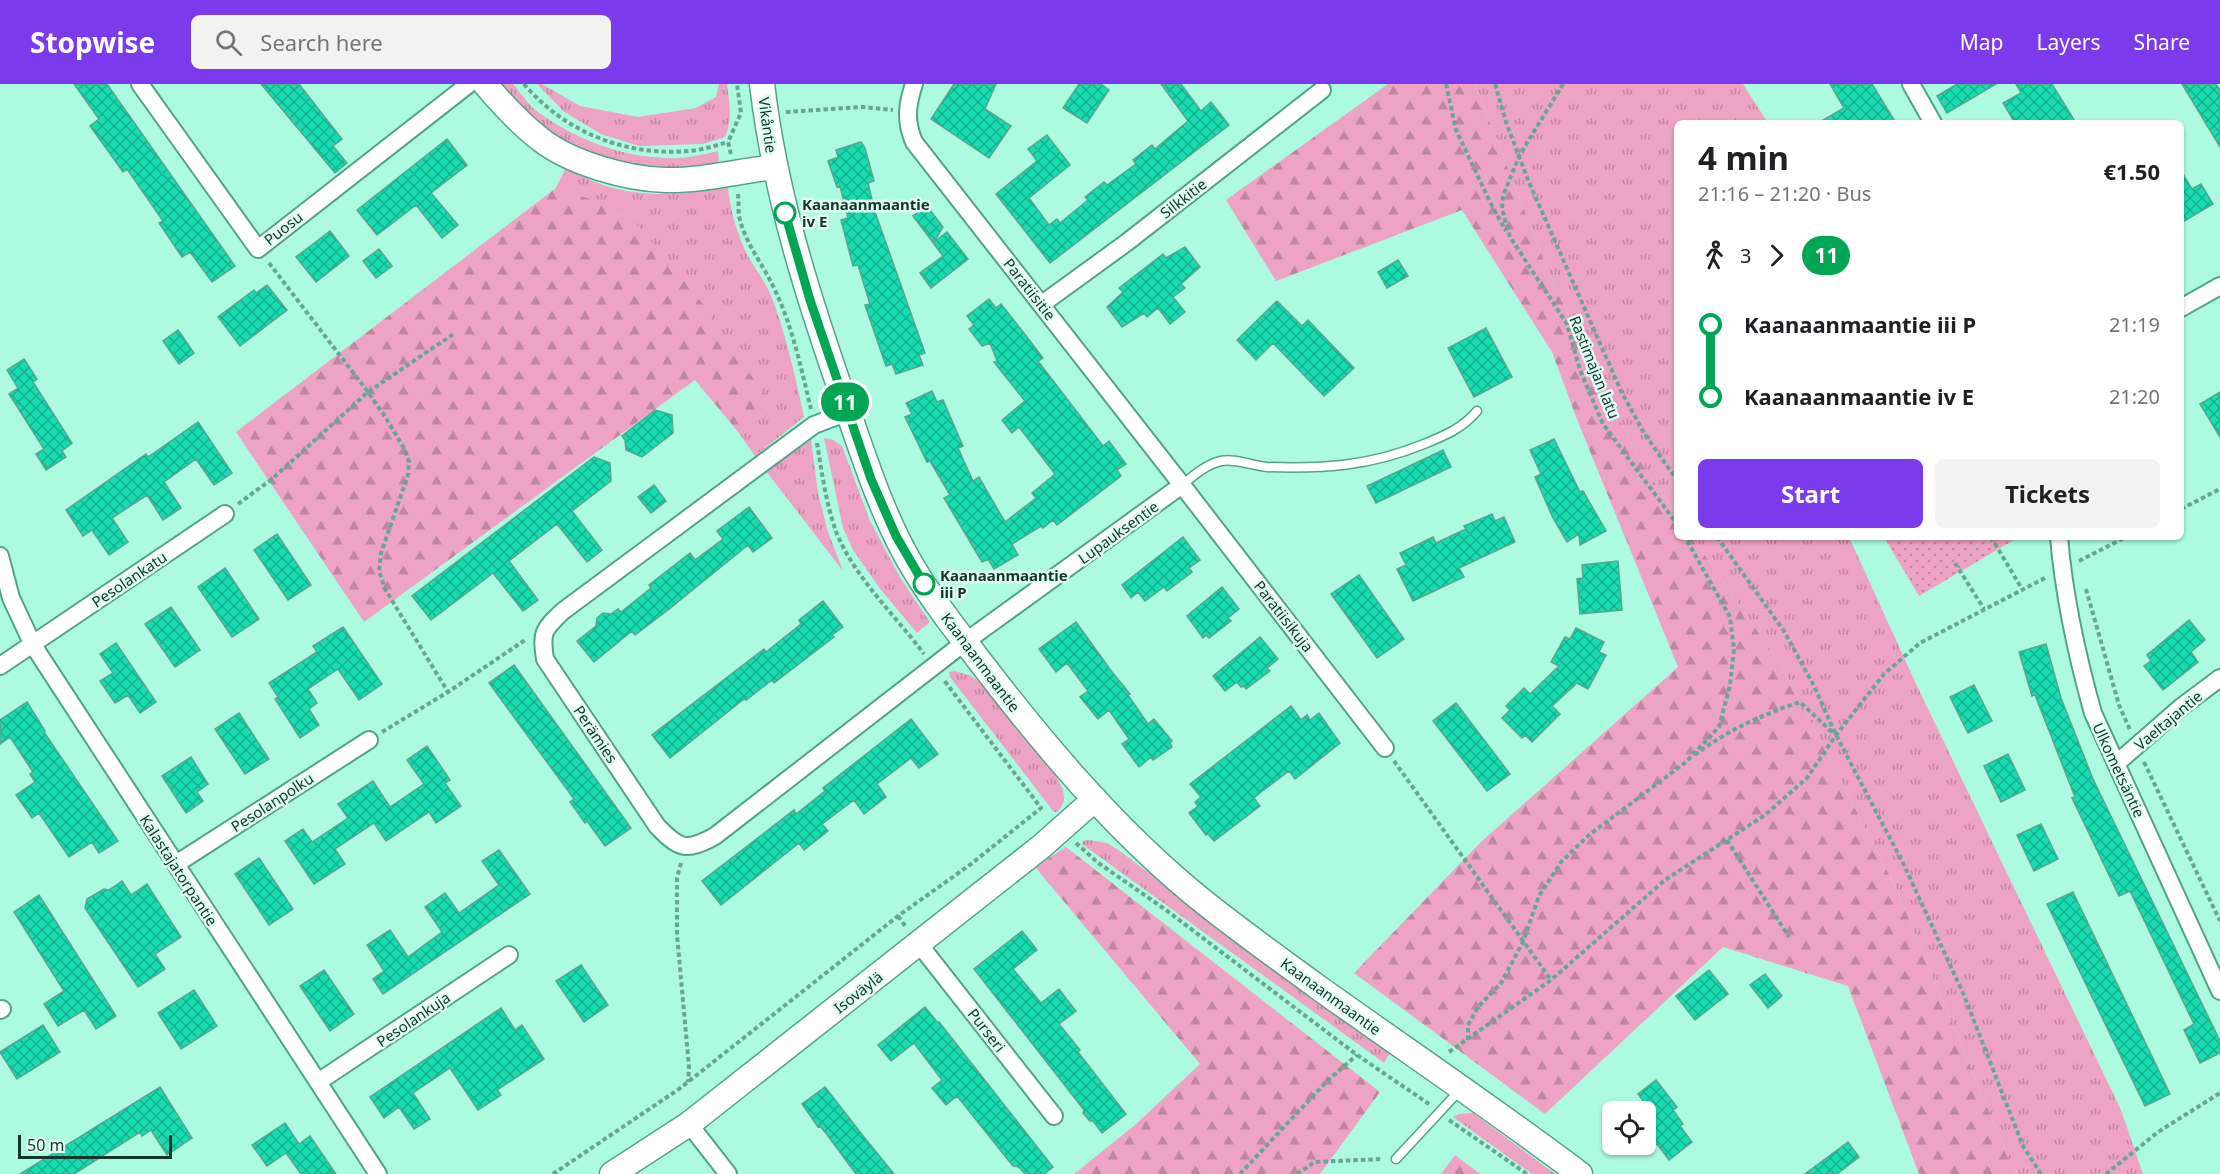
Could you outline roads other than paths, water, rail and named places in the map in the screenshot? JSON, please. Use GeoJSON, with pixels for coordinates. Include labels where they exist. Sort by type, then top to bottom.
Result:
{"type":"FeatureCollection","features":[{"type":"Feature","properties":{"kind":"street","name":"Puosu"},"geometry":{"type":"LineString","coordinates":[[140,84],[258,249],[470,84]]}},
{"type":"Feature","properties":{"kind":"street"},"geometry":{"type":"LineString","coordinates":[[485,84],[510,114],[541,141],[561,153],[614,173],[666,180],[774,167]]}},
{"type":"Feature","properties":{"kind":"street","name":"Vikåntie"},"geometry":{"type":"LineString","coordinates":[[762,84],[774,167]]}},
{"type":"Feature","properties":{"kind":"street","name":"Paratiisitie"},"geometry":{"type":"LineString","coordinates":[[914,84],[907,111],[909,130],[914,142],[1182,485]]}},
{"type":"Feature","properties":{"kind":"street"},"geometry":{"type":"LineString","coordinates":[[1911,84],[1931,120]]}},
{"type":"Feature","properties":{"kind":"street","name":"Silkkitie"},"geometry":{"type":"LineString","coordinates":[[1042,304],[1126,243],[1322,90]]}},
{"type":"Feature","properties":{"kind":"street","name":"Kaanaanmaantie"},"geometry":{"type":"LineString","coordinates":[[774,167],[810,300],[871,479],[896,536],[924,584],[1023,718],[1136,842],[1194,894],[1264,948],[1580,1174]]}},
{"type":"Feature","properties":{"kind":"street"},"geometry":{"type":"LineString","coordinates":[[2184,306],[2220,286]]}},
{"type":"Feature","properties":{"kind":"street","name":"Perämies"},"geometry":{"type":"LineString","coordinates":[[848,412],[814,425],[563,611],[548,625],[542,638],[545,659],[657,826],[673,842],[685,848],[696,846],[715,836],[965,642]]}},
{"type":"Feature","properties":{"kind":"street","name":"Lupauksentie"},"geometry":{"type":"LineString","coordinates":[[965,642],[1182,485]]}},
{"type":"Feature","properties":{"kind":"street","name":"Paratiisikuja"},"geometry":{"type":"LineString","coordinates":[[1182,485],[1385,748]]}},
{"type":"Feature","properties":{"kind":"street","name":"Pesolankatu"},"geometry":{"type":"LineString","coordinates":[[0,666],[225,514]]}},
{"type":"Feature","properties":{"kind":"street","name":"Ulkometsäntie"},"geometry":{"type":"LineString","coordinates":[[2059,540],[2062,570],[2085,685],[2093,713],[2220,991]]}},
{"type":"Feature","properties":{"kind":"street","name":"Kalastajatorpantie"},"geometry":{"type":"LineString","coordinates":[[0,556],[11,598],[33,645],[378,1174]]}},
{"type":"Feature","properties":{"kind":"street","name":"Vaeltajantie"},"geometry":{"type":"LineString","coordinates":[[2117,764],[2180,708],[2220,678]]}},
{"type":"Feature","properties":{"kind":"street","name":"Pesolanpolku"},"geometry":{"type":"LineString","coordinates":[[176,864],[369,740]]}},
{"type":"Feature","properties":{"kind":"street","name":"Isoväylä"},"geometry":{"type":"LineString","coordinates":[[612,1174],[689,1124],[920,944],[1061,830],[1095,799]]}},
{"type":"Feature","properties":{"kind":"street","name":"Purseri"},"geometry":{"type":"LineString","coordinates":[[920,944],[1054,1116]]}},
{"type":"Feature","properties":{"kind":"street","name":"Pesolankuja"},"geometry":{"type":"LineString","coordinates":[[318,1082],[509,955]]}},
{"type":"Feature","properties":{"kind":"street"},"geometry":{"type":"LineString","coordinates":[[689,1124],[728,1174]]}},
{"type":"Feature","properties":{"kind":"lane"},"geometry":{"type":"LineString","coordinates":[[1182,485],[1214,463],[1225,460],[1264,467],[1305,467],[1347,466],[1393,457],[1443,437],[1467,423],[1477,411]]}},
{"type":"Feature","properties":{"kind":"lane"},"geometry":{"type":"LineString","coordinates":[[1396,1159],[1461,1088]]}},
{"type":"Feature","properties":{"kind":"place","name":"Kaanaanmaantie iv E"},"geometry":{"type":"Point","coordinates":[785,213]}},
{"type":"Feature","properties":{"kind":"place","name":"Kaanaanmaantie iii P"},"geometry":{"type":"Point","coordinates":[924,584]}}]}
